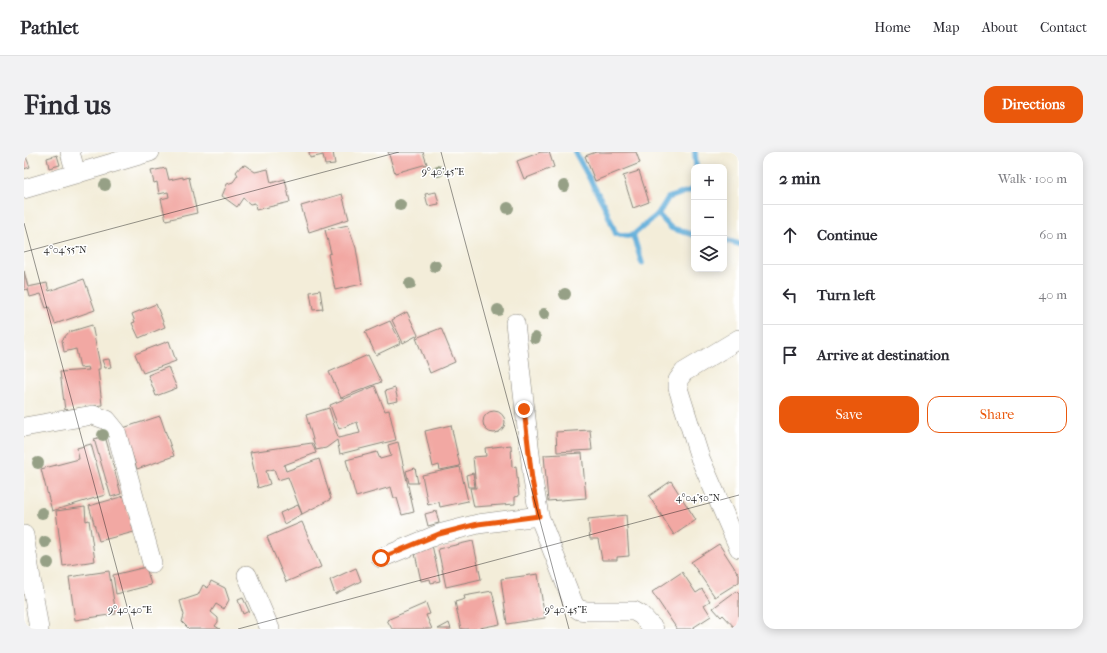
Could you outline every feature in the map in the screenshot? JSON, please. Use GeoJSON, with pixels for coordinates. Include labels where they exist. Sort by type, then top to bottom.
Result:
{"type":"FeatureCollection","features":[{"type":"Feature","properties":{"kind":"street"},"geometry":{"type":"LineString","coordinates":[[70,152],[76,174]]}},
{"type":"Feature","properties":{"kind":"street"},"geometry":{"type":"LineString","coordinates":[[24,189],[150,152]]}},
{"type":"Feature","properties":{"kind":"street"},"geometry":{"type":"LineString","coordinates":[[515,323],[532,480],[539,516],[574,605],[579,610],[586,611],[634,611],[641,615],[654,629]]}},
{"type":"Feature","properties":{"kind":"street"},"geometry":{"type":"LineString","coordinates":[[739,340],[684,372],[678,380],[678,388],[700,458],[739,548]]}},
{"type":"Feature","properties":{"kind":"street"},"geometry":{"type":"LineString","coordinates":[[24,427],[93,415],[107,420],[116,431],[152,562]]}},
{"type":"Feature","properties":{"kind":"street"},"geometry":{"type":"LineString","coordinates":[[381,558],[439,534],[478,524],[539,516]]}},
{"type":"Feature","properties":{"kind":"street"},"geometry":{"type":"LineString","coordinates":[[24,535],[39,629]]}},
{"type":"Feature","properties":{"kind":"street"},"geometry":{"type":"LineString","coordinates":[[247,575],[270,629]]}},
{"type":"Feature","properties":{"kind":"building"},"geometry":{"type":"Polygon","coordinates":[[[24,152],[30,167],[24,169],[24,152]]]}},
{"type":"Feature","properties":{"kind":"building"},"geometry":{"type":"Polygon","coordinates":[[[309,152],[333,152],[335,164],[325,165],[323,155],[310,158],[309,152]]]}},
{"type":"Feature","properties":{"kind":"building"},"geometry":{"type":"Polygon","coordinates":[[[388,152],[423,152],[427,164],[395,173],[388,152]]]}},
{"type":"Feature","properties":{"kind":"building"},"geometry":{"type":"Polygon","coordinates":[[[541,152],[549,152],[554,167],[524,179],[517,161],[541,152]]]}},
{"type":"Feature","properties":{"kind":"building"},"geometry":{"type":"Polygon","coordinates":[[[596,152],[636,152],[640,163],[595,181],[585,156],[596,152]]]}},
{"type":"Feature","properties":{"kind":"building"},"geometry":{"type":"Polygon","coordinates":[[[57,155],[60,165],[49,168],[47,158],[57,155]]]}},
{"type":"Feature","properties":{"kind":"building"},"geometry":{"type":"Polygon","coordinates":[[[245,165],[255,172],[268,169],[271,183],[285,179],[290,202],[256,210],[255,203],[250,204],[243,198],[237,207],[222,196],[227,184],[233,182],[238,175],[236,172],[241,166],[245,165]]]}},
{"type":"Feature","properties":{"kind":"building"},"geometry":{"type":"Polygon","coordinates":[[[166,168],[169,180],[189,177],[197,213],[166,220],[161,199],[169,197],[168,192],[159,194],[157,182],[154,183],[151,171],[166,168]]]}},
{"type":"Feature","properties":{"kind":"building"},"geometry":{"type":"Polygon","coordinates":[[[639,171],[649,202],[633,208],[623,176],[639,171]]]}},
{"type":"Feature","properties":{"kind":"building"},"geometry":{"type":"Polygon","coordinates":[[[436,192],[439,204],[428,206],[425,194],[436,192]]]}},
{"type":"Feature","properties":{"kind":"building"},"geometry":{"type":"Polygon","coordinates":[[[342,194],[349,219],[309,232],[301,206],[342,194]]]}},
{"type":"Feature","properties":{"kind":"building"},"geometry":{"type":"Polygon","coordinates":[[[348,225],[356,248],[362,284],[335,290],[328,254],[331,253],[325,230],[348,225]]]}},
{"type":"Feature","properties":{"kind":"building"},"geometry":{"type":"Polygon","coordinates":[[[24,271],[28,287],[47,283],[49,291],[84,279],[95,310],[55,324],[49,307],[46,308],[41,294],[30,297],[28,289],[24,290],[24,271]]]}},
{"type":"Feature","properties":{"kind":"building"},"geometry":{"type":"Polygon","coordinates":[[[320,290],[323,309],[313,310],[310,292],[320,290]]]}},
{"type":"Feature","properties":{"kind":"building"},"geometry":{"type":"Polygon","coordinates":[[[156,304],[165,327],[139,338],[132,323],[135,322],[132,314],[156,304]]]}},
{"type":"Feature","properties":{"kind":"building"},"geometry":{"type":"Polygon","coordinates":[[[407,312],[418,335],[403,343],[392,320],[407,312]]]}},
{"type":"Feature","properties":{"kind":"building"},"geometry":{"type":"Polygon","coordinates":[[[390,321],[401,343],[376,355],[365,332],[390,321]]]}},
{"type":"Feature","properties":{"kind":"building"},"geometry":{"type":"Polygon","coordinates":[[[92,325],[100,365],[100,369],[98,369],[102,405],[65,410],[60,372],[89,370],[88,367],[80,368],[76,349],[64,352],[62,340],[69,332],[92,325]]]}},
{"type":"Feature","properties":{"kind":"building"},"geometry":{"type":"Polygon","coordinates":[[[441,328],[455,362],[430,373],[416,338],[441,328]]]}},
{"type":"Feature","properties":{"kind":"building"},"geometry":{"type":"Polygon","coordinates":[[[169,341],[176,361],[143,373],[135,354],[169,341]]]}},
{"type":"Feature","properties":{"kind":"building"},"geometry":{"type":"Polygon","coordinates":[[[368,355],[381,382],[341,398],[329,372],[368,355]]]}},
{"type":"Feature","properties":{"kind":"building"},"geometry":{"type":"Polygon","coordinates":[[[109,359],[111,367],[105,368],[102,360],[109,359]]]}},
{"type":"Feature","properties":{"kind":"building"},"geometry":{"type":"Polygon","coordinates":[[[168,367],[177,388],[156,396],[148,375],[168,367]]]}},
{"type":"Feature","properties":{"kind":"building"},"geometry":{"type":"Polygon","coordinates":[[[375,386],[385,411],[389,410],[396,440],[340,454],[337,440],[326,448],[316,450],[306,415],[329,408],[338,438],[360,433],[357,422],[339,429],[330,405],[375,386]]]}},
{"type":"Feature","properties":{"kind":"building"},"geometry":{"type":"Polygon","coordinates":[[[395,388],[398,401],[388,403],[385,391],[395,388]]]}},
{"type":"Feature","properties":{"kind":"building"},"geometry":{"type":"Polygon","coordinates":[[[494,411],[502,414],[505,422],[502,430],[494,433],[486,430],[483,422],[486,414],[494,411]]]}},
{"type":"Feature","properties":{"kind":"building"},"geometry":{"type":"Polygon","coordinates":[[[160,416],[174,456],[137,469],[123,428],[160,416]]]}},
{"type":"Feature","properties":{"kind":"building"},"geometry":{"type":"Polygon","coordinates":[[[451,425],[460,466],[440,470],[439,465],[433,467],[425,431],[451,425]]]}},
{"type":"Feature","properties":{"kind":"building"},"geometry":{"type":"Polygon","coordinates":[[[590,430],[592,450],[557,452],[556,432],[590,430]]]}},
{"type":"Feature","properties":{"kind":"building"},"geometry":{"type":"Polygon","coordinates":[[[105,436],[121,494],[111,497],[94,439],[105,436]]]}},
{"type":"Feature","properties":{"kind":"building"},"geometry":{"type":"Polygon","coordinates":[[[398,442],[414,512],[402,515],[397,498],[394,498],[391,487],[356,497],[346,460],[377,452],[380,459],[391,456],[388,445],[398,442]]]}},
{"type":"Feature","properties":{"kind":"building"},"geometry":{"type":"Polygon","coordinates":[[[312,443],[316,453],[284,465],[286,471],[319,459],[331,499],[302,514],[288,477],[278,480],[274,469],[266,471],[270,484],[258,488],[250,452],[312,443]]]}},
{"type":"Feature","properties":{"kind":"building"},"geometry":{"type":"Polygon","coordinates":[[[91,444],[105,495],[52,511],[41,469],[79,459],[77,448],[91,444]]]}},
{"type":"Feature","properties":{"kind":"building"},"geometry":{"type":"Polygon","coordinates":[[[511,445],[512,467],[516,466],[519,496],[515,497],[515,504],[474,507],[470,488],[476,488],[473,457],[486,456],[485,448],[511,445]]]}},
{"type":"Feature","properties":{"kind":"building"},"geometry":{"type":"Polygon","coordinates":[[[582,453],[586,498],[548,501],[544,455],[582,453]]]}},
{"type":"Feature","properties":{"kind":"building"},"geometry":{"type":"Polygon","coordinates":[[[460,467],[468,501],[440,507],[439,502],[428,505],[422,475],[460,467]]]}},
{"type":"Feature","properties":{"kind":"building"},"geometry":{"type":"Polygon","coordinates":[[[415,468],[418,483],[409,483],[406,471],[415,468]]]}},
{"type":"Feature","properties":{"kind":"building"},"geometry":{"type":"Polygon","coordinates":[[[473,473],[475,487],[468,487],[466,475],[473,473]]]}},
{"type":"Feature","properties":{"kind":"building"},"geometry":{"type":"Polygon","coordinates":[[[671,481],[696,520],[674,535],[649,496],[671,481]]]}},
{"type":"Feature","properties":{"kind":"building"},"geometry":{"type":"Polygon","coordinates":[[[124,496],[134,532],[99,541],[89,506],[124,496]]]}},
{"type":"Feature","properties":{"kind":"building"},"geometry":{"type":"Polygon","coordinates":[[[298,505],[302,514],[284,524],[280,513],[298,505]]]}},
{"type":"Feature","properties":{"kind":"building"},"geometry":{"type":"Polygon","coordinates":[[[85,507],[86,521],[89,520],[95,561],[63,566],[56,511],[85,507]]]}},
{"type":"Feature","properties":{"kind":"building"},"geometry":{"type":"Polygon","coordinates":[[[436,511],[439,523],[428,526],[425,514],[436,511]]]}},
{"type":"Feature","properties":{"kind":"building"},"geometry":{"type":"Polygon","coordinates":[[[626,515],[629,556],[617,557],[617,560],[602,560],[598,539],[590,539],[588,519],[626,515]]]}},
{"type":"Feature","properties":{"kind":"building"},"geometry":{"type":"Polygon","coordinates":[[[302,522],[321,567],[286,582],[267,537],[302,522]]]}},
{"type":"Feature","properties":{"kind":"building"},"geometry":{"type":"Polygon","coordinates":[[[473,541],[481,579],[446,587],[438,549],[473,541]]]}},
{"type":"Feature","properties":{"kind":"building"},"geometry":{"type":"Polygon","coordinates":[[[719,544],[739,575],[739,582],[715,597],[691,562],[719,544]]]}},
{"type":"Feature","properties":{"kind":"building"},"geometry":{"type":"Polygon","coordinates":[[[432,545],[440,581],[431,583],[430,579],[421,581],[414,549],[432,545]]]}},
{"type":"Feature","properties":{"kind":"building"},"geometry":{"type":"Polygon","coordinates":[[[146,567],[151,585],[116,594],[113,575],[146,567]]]}},
{"type":"Feature","properties":{"kind":"building"},"geometry":{"type":"Polygon","coordinates":[[[356,568],[361,581],[335,594],[330,580],[356,568]]]}},
{"type":"Feature","properties":{"kind":"building"},"geometry":{"type":"Polygon","coordinates":[[[109,571],[116,614],[75,620],[69,577],[109,571]]]}},
{"type":"Feature","properties":{"kind":"building"},"geometry":{"type":"Polygon","coordinates":[[[682,572],[696,593],[702,589],[710,601],[704,605],[711,616],[691,629],[677,629],[652,592],[682,572]]]}},
{"type":"Feature","properties":{"kind":"building"},"geometry":{"type":"Polygon","coordinates":[[[538,574],[545,618],[507,624],[501,579],[538,574]]]}},
{"type":"Feature","properties":{"kind":"building"},"geometry":{"type":"Polygon","coordinates":[[[211,581],[225,588],[229,600],[224,609],[216,604],[211,612],[218,618],[218,622],[215,626],[220,629],[189,629],[182,622],[184,615],[180,601],[198,595],[203,585],[208,588],[211,581]]]}},
{"type":"Feature","properties":{"kind":"building"},"geometry":{"type":"Polygon","coordinates":[[[492,591],[500,624],[475,629],[461,629],[455,602],[465,599],[464,596],[492,591]]]}},
{"type":"Feature","properties":{"kind":"building"},"geometry":{"type":"Polygon","coordinates":[[[736,591],[739,594],[739,629],[736,629],[723,615],[721,617],[713,608],[736,591]]]}},
{"type":"Feature","properties":{"kind":"building"},"geometry":{"type":"Polygon","coordinates":[[[243,598],[249,611],[243,614],[238,600],[243,598]]]}},
{"type":"Feature","properties":{"kind":"building"},"geometry":{"type":"Polygon","coordinates":[[[426,603],[430,614],[426,615],[432,629],[392,629],[387,620],[426,603]]]}},
{"type":"Feature","properties":{"kind":"building"},"geometry":{"type":"Polygon","coordinates":[[[449,623],[451,629],[438,629],[449,623]]]}},
{"type":"Feature","properties":{"kind":"waterway"},"geometry":{"type":"LineString","coordinates":[[575,152],[604,205],[616,234],[627,236],[633,235],[658,214],[668,198],[691,190]]}},
{"type":"Feature","properties":{"kind":"waterway"},"geometry":{"type":"LineString","coordinates":[[695,152],[696,164]]}},
{"type":"Feature","properties":{"kind":"waterway"},"geometry":{"type":"LineString","coordinates":[[658,214],[671,228],[691,234]]}},
{"type":"Feature","properties":{"kind":"waterway"},"geometry":{"type":"LineString","coordinates":[[633,235],[642,263]]}},
{"type":"Feature","properties":{"kind":"waterway"},"geometry":{"type":"LineString","coordinates":[[727,241],[739,244]]}},
{"type":"Feature","properties":{"kind":"route"},"geometry":{"type":"LineString","coordinates":[[381,558],[439,534],[478,524],[539,516],[532,480],[524,409]]}}]}
